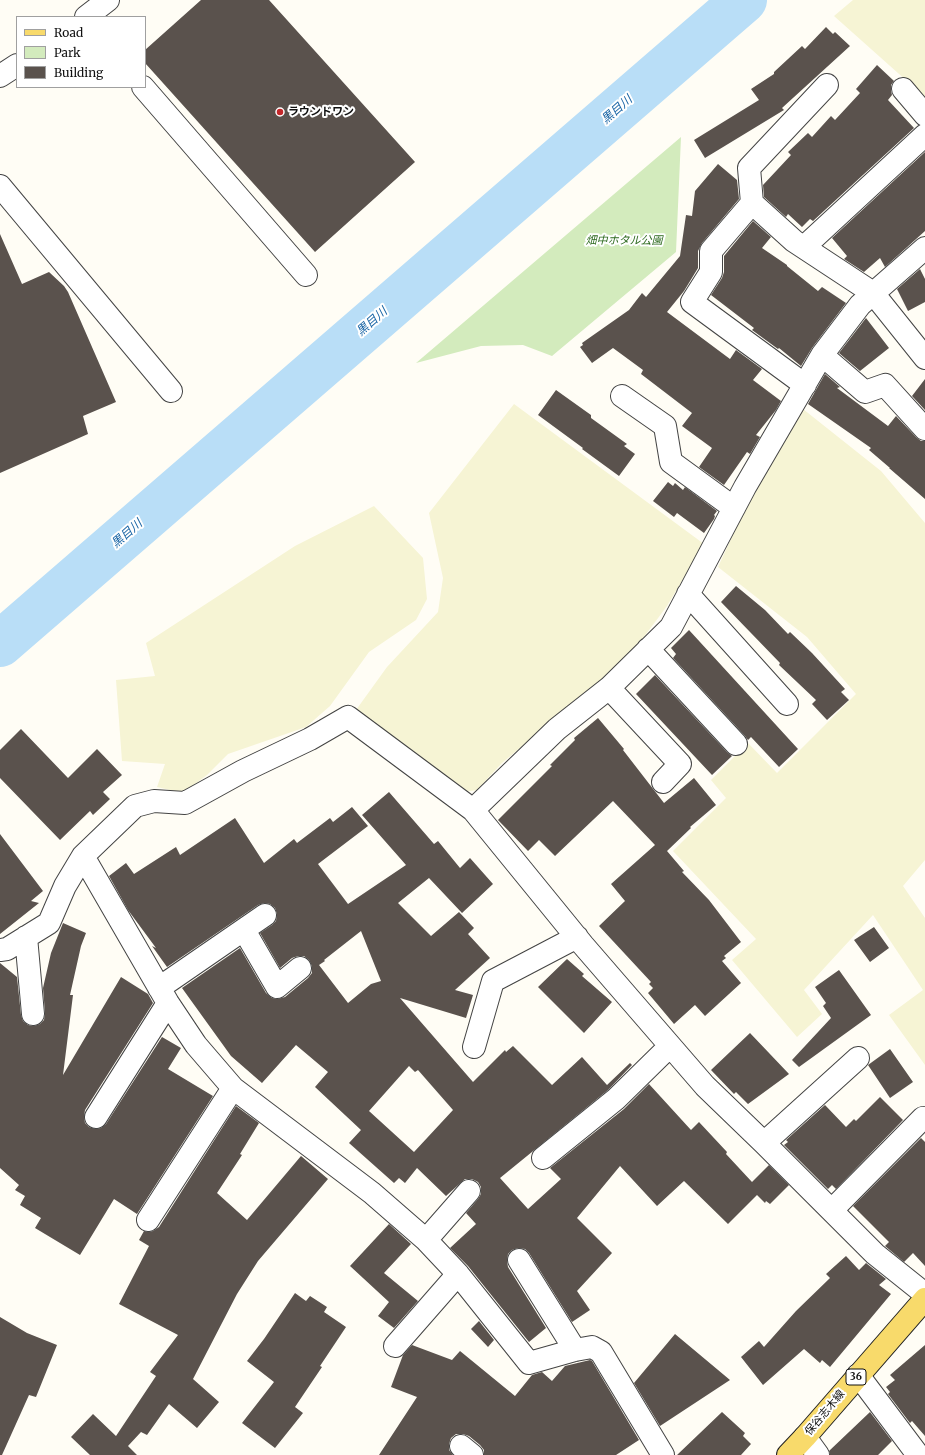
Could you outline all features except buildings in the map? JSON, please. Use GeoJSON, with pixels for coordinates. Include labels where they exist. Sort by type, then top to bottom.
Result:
{"type":"FeatureCollection","features":[{"type":"Feature","properties":{"kind":"main road","name":"保谷志木線"},"geometry":{"type":"LineString","coordinates":[[788,1455],[925,1299]]}},
{"type":"Feature","properties":{"kind":"street"},"geometry":{"type":"LineString","coordinates":[[87,16],[108,0]]}},
{"type":"Feature","properties":{"kind":"street"},"geometry":{"type":"LineString","coordinates":[[0,76],[16,66]]}},
{"type":"Feature","properties":{"kind":"street"},"geometry":{"type":"LineString","coordinates":[[827,86],[749,168],[752,203],[794,241],[873,293],[925,358]]}},
{"type":"Feature","properties":{"kind":"street"},"geometry":{"type":"LineString","coordinates":[[144,88],[306,276]]}},
{"type":"Feature","properties":{"kind":"street"},"geometry":{"type":"LineString","coordinates":[[903,89],[925,115]]}},
{"type":"Feature","properties":{"kind":"street"},"geometry":{"type":"LineString","coordinates":[[804,247],[925,135]]}},
{"type":"Feature","properties":{"kind":"street"},"geometry":{"type":"LineString","coordinates":[[0,186],[171,391]]}},
{"type":"Feature","properties":{"kind":"street"},"geometry":{"type":"LineString","coordinates":[[752,203],[711,250],[711,272],[692,302],[805,385]]}},
{"type":"Feature","properties":{"kind":"street"},"geometry":{"type":"LineString","coordinates":[[473,810],[557,729],[609,688],[671,627],[734,508],[822,355],[860,305],[925,248]]}},
{"type":"Feature","properties":{"kind":"street"},"geometry":{"type":"LineString","coordinates":[[822,355],[865,392],[885,385],[925,429]]}},
{"type":"Feature","properties":{"kind":"street"},"geometry":{"type":"LineString","coordinates":[[622,396],[665,426],[671,462],[734,508]]}},
{"type":"Feature","properties":{"kind":"street"},"geometry":{"type":"LineString","coordinates":[[688,594],[787,704]]}},
{"type":"Feature","properties":{"kind":"street"},"geometry":{"type":"LineString","coordinates":[[648,649],[736,744]]}},
{"type":"Feature","properties":{"kind":"street"},"geometry":{"type":"LineString","coordinates":[[609,688],[680,764],[663,782]]}},
{"type":"Feature","properties":{"kind":"street"},"geometry":{"type":"LineString","coordinates":[[0,950],[7,949],[49,923],[65,886],[83,856],[135,806],[154,801],[185,803],[243,770],[310,739],[348,717],[473,810],[577,937],[705,1086],[875,1254],[925,1294]]}},
{"type":"Feature","properties":{"kind":"street"},"geometry":{"type":"LineString","coordinates":[[83,856],[164,995],[196,1045],[233,1088],[372,1193],[426,1240],[458,1274],[529,1364],[575,1350],[592,1347],[601,1352],[663,1455]]}},
{"type":"Feature","properties":{"kind":"street"},"geometry":{"type":"LineString","coordinates":[[96,1117],[164,995],[264,915]]}},
{"type":"Feature","properties":{"kind":"street"},"geometry":{"type":"LineString","coordinates":[[244,930],[277,987],[300,968]]}},
{"type":"Feature","properties":{"kind":"street"},"geometry":{"type":"LineString","coordinates":[[26,937],[33,1014]]}},
{"type":"Feature","properties":{"kind":"street"},"geometry":{"type":"LineString","coordinates":[[474,1047],[493,981],[577,937]]}},
{"type":"Feature","properties":{"kind":"street"},"geometry":{"type":"LineString","coordinates":[[543,1158],[616,1099],[670,1046]]}},
{"type":"Feature","properties":{"kind":"street"},"geometry":{"type":"LineString","coordinates":[[764,1143],[858,1058]]}},
{"type":"Feature","properties":{"kind":"street"},"geometry":{"type":"LineString","coordinates":[[148,1220],[233,1088]]}},
{"type":"Feature","properties":{"kind":"street"},"geometry":{"type":"LineString","coordinates":[[832,1210],[923,1118],[925,1119]]}},
{"type":"Feature","properties":{"kind":"street"},"geometry":{"type":"LineString","coordinates":[[426,1240],[469,1191]]}},
{"type":"Feature","properties":{"kind":"street"},"geometry":{"type":"LineString","coordinates":[[519,1260],[575,1350]]}},
{"type":"Feature","properties":{"kind":"street"},"geometry":{"type":"LineString","coordinates":[[395,1346],[458,1274]]}},
{"type":"Feature","properties":{"kind":"street"},"geometry":{"type":"LineString","coordinates":[[858,1375],[918,1455]]}},
{"type":"Feature","properties":{"kind":"street"},"geometry":{"type":"LineString","coordinates":[[805,1437],[818,1455]]}},
{"type":"Feature","properties":{"kind":"shaded area"},"geometry":{"type":"Polygon","coordinates":[[[853,0],[925,0],[925,102],[908,82],[834,16],[853,0]]]}},
{"type":"Feature","properties":{"kind":"shaded area"},"geometry":{"type":"Polygon","coordinates":[[[514,404],[704,544],[667,606],[629,657],[502,763],[477,790],[464,792],[356,710],[387,667],[438,612],[443,578],[429,513],[514,404]]]}},
{"type":"Feature","properties":{"kind":"shaded area"},"geometry":{"type":"Polygon","coordinates":[[[803,409],[881,471],[925,523],[925,860],[903,886],[925,918],[925,1065],[889,1015],[923,990],[873,915],[804,990],[822,1014],[797,1037],[732,960],[756,939],[673,851],[726,798],[711,780],[748,743],[777,773],[856,694],[807,637],[718,567],[744,511],[803,409]]]}},
{"type":"Feature","properties":{"kind":"shaded area"},"geometry":{"type":"Polygon","coordinates":[[[374,506],[423,558],[427,599],[416,620],[369,652],[330,706],[306,727],[228,754],[207,775],[183,793],[157,787],[165,764],[122,761],[116,680],[155,676],[146,643],[295,546],[374,506]]]}},
{"type":"Feature","properties":{"kind":"green space","name":"畑中ホタル公園"},"geometry":{"type":"Polygon","coordinates":[[[681,137],[676,252],[552,356],[523,345],[481,346],[416,363],[681,137]]]}},
{"type":"Feature","properties":{"kind":"waterway","name":"黒目川"},"geometry":{"type":"LineString","coordinates":[[0,644],[744,0]]}},
{"type":"Feature","properties":{"kind":"place","name":"ラウンドワン"},"geometry":{"type":"Point","coordinates":[280,112]}}]}
